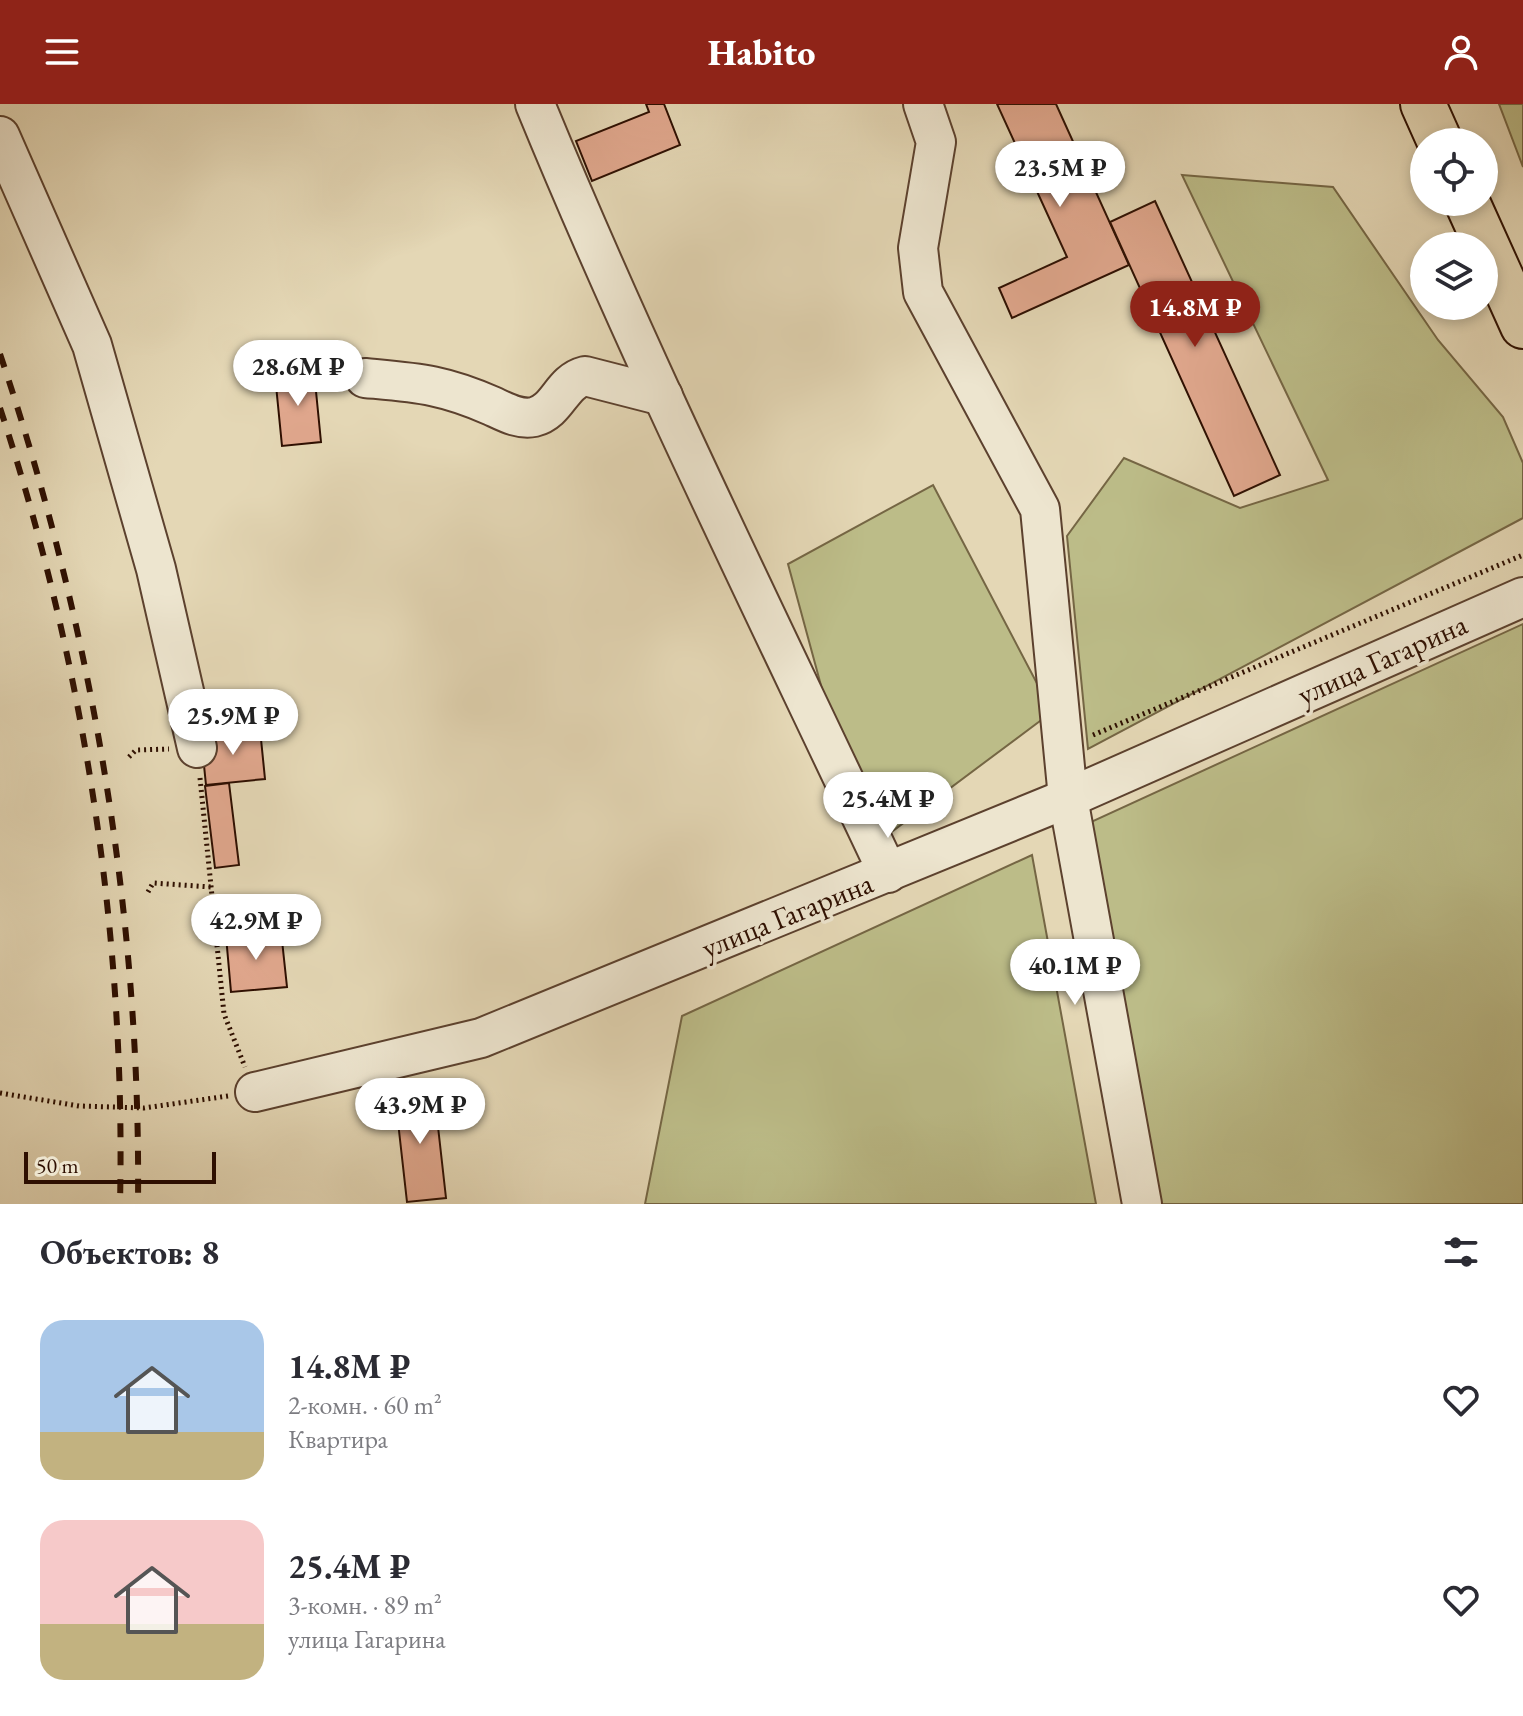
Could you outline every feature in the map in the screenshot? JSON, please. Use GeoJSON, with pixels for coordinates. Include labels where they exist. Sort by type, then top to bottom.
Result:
{"type":"FeatureCollection","features":[{"type":"Feature","properties":{"kind":"main road"},"geometry":{"type":"LineString","coordinates":[[1423,104],[1434,128]]}},
{"type":"Feature","properties":{"kind":"main road"},"geometry":{"type":"LineString","coordinates":[[1473,216],[1523,326]]}},
{"type":"Feature","properties":{"kind":"street"},"geometry":{"type":"LineString","coordinates":[[535,104],[663,396],[888,873]]}},
{"type":"Feature","properties":{"kind":"street"},"geometry":{"type":"LineString","coordinates":[[923,104],[936,142],[918,248],[918,271],[923,292],[1040,509],[1068,798],[1142,1204]]}},
{"type":"Feature","properties":{"kind":"street"},"geometry":{"type":"LineString","coordinates":[[0,136],[92,345],[149,540],[197,748]]}},
{"type":"Feature","properties":{"kind":"street"},"geometry":{"type":"LineString","coordinates":[[365,378],[437,383],[516,417],[531,418],[547,412],[573,379],[585,376],[663,396]]}},
{"type":"Feature","properties":{"kind":"street","name":"улица Гагарина"},"geometry":{"type":"LineString","coordinates":[[255,1092],[481,1038],[1068,798],[1523,597]]}},
{"type":"Feature","properties":{"kind":"path"},"geometry":{"type":"LineString","coordinates":[[1063,748],[1523,555]]}},
{"type":"Feature","properties":{"kind":"path"},"geometry":{"type":"LineString","coordinates":[[0,1093],[79,1106],[144,1108],[255,1092],[224,1014],[197,748],[136,750],[129,757]]}},
{"type":"Feature","properties":{"kind":"path"},"geometry":{"type":"LineString","coordinates":[[148,892],[153,883],[211,887]]}},
{"type":"Feature","properties":{"kind":"green space"},"geometry":{"type":"Polygon","coordinates":[[[1499,104],[1523,104],[1523,167],[1499,104]]]}},
{"type":"Feature","properties":{"kind":"green space"},"geometry":{"type":"Polygon","coordinates":[[[1182,175],[1333,187],[1410,299],[1410,320],[1424,320],[1503,417],[1523,463],[1523,518],[1088,749],[1067,536],[1124,458],[1240,508],[1328,480],[1182,175]]]}},
{"type":"Feature","properties":{"kind":"green space"},"geometry":{"type":"Polygon","coordinates":[[[933,485],[1052,712],[866,851],[788,564],[933,485]]]}},
{"type":"Feature","properties":{"kind":"green space"},"geometry":{"type":"Polygon","coordinates":[[[1523,624],[1523,1204],[1160,1204],[1080,827],[1523,624]]]}},
{"type":"Feature","properties":{"kind":"green space"},"geometry":{"type":"Polygon","coordinates":[[[1032,855],[1096,1204],[645,1204],[682,1016],[1032,855]]]}},
{"type":"Feature","properties":{"kind":"building"},"geometry":{"type":"Polygon","coordinates":[[[646,104],[664,104],[680,145],[592,181],[576,141],[649,112],[646,104]]]}},
{"type":"Feature","properties":{"kind":"building"},"geometry":{"type":"Polygon","coordinates":[[[997,104],[1056,104],[1129,265],[1012,318],[999,288],[1067,257],[997,104]]]}},
{"type":"Feature","properties":{"kind":"building"},"geometry":{"type":"Polygon","coordinates":[[[1155,201],[1280,475],[1234,496],[1110,222],[1155,201]]]}},
{"type":"Feature","properties":{"kind":"building"},"geometry":{"type":"Polygon","coordinates":[[[314,371],[321,442],[282,446],[275,375],[314,371]]]}},
{"type":"Feature","properties":{"kind":"building"},"geometry":{"type":"Polygon","coordinates":[[[260,729],[265,779],[206,785],[201,736],[260,729]]]}},
{"type":"Feature","properties":{"kind":"building"},"geometry":{"type":"Polygon","coordinates":[[[229,783],[239,865],[215,868],[205,786],[229,783]]]}},
{"type":"Feature","properties":{"kind":"building"},"geometry":{"type":"Polygon","coordinates":[[[281,931],[287,987],[231,992],[226,936],[281,931]]]}},
{"type":"Feature","properties":{"kind":"building"},"geometry":{"type":"Polygon","coordinates":[[[434,1091],[446,1198],[407,1202],[395,1095],[434,1091]]]}},
{"type":"Feature","properties":{"kind":"railway"},"geometry":{"type":"LineString","coordinates":[[0,354],[61,561],[105,773],[131,988],[137,1096],[138,1204]]}},
{"type":"Feature","properties":{"kind":"railway"},"geometry":{"type":"LineString","coordinates":[[0,408],[30,504],[55,602],[94,801],[116,1002],[120,1204]]}}]}
